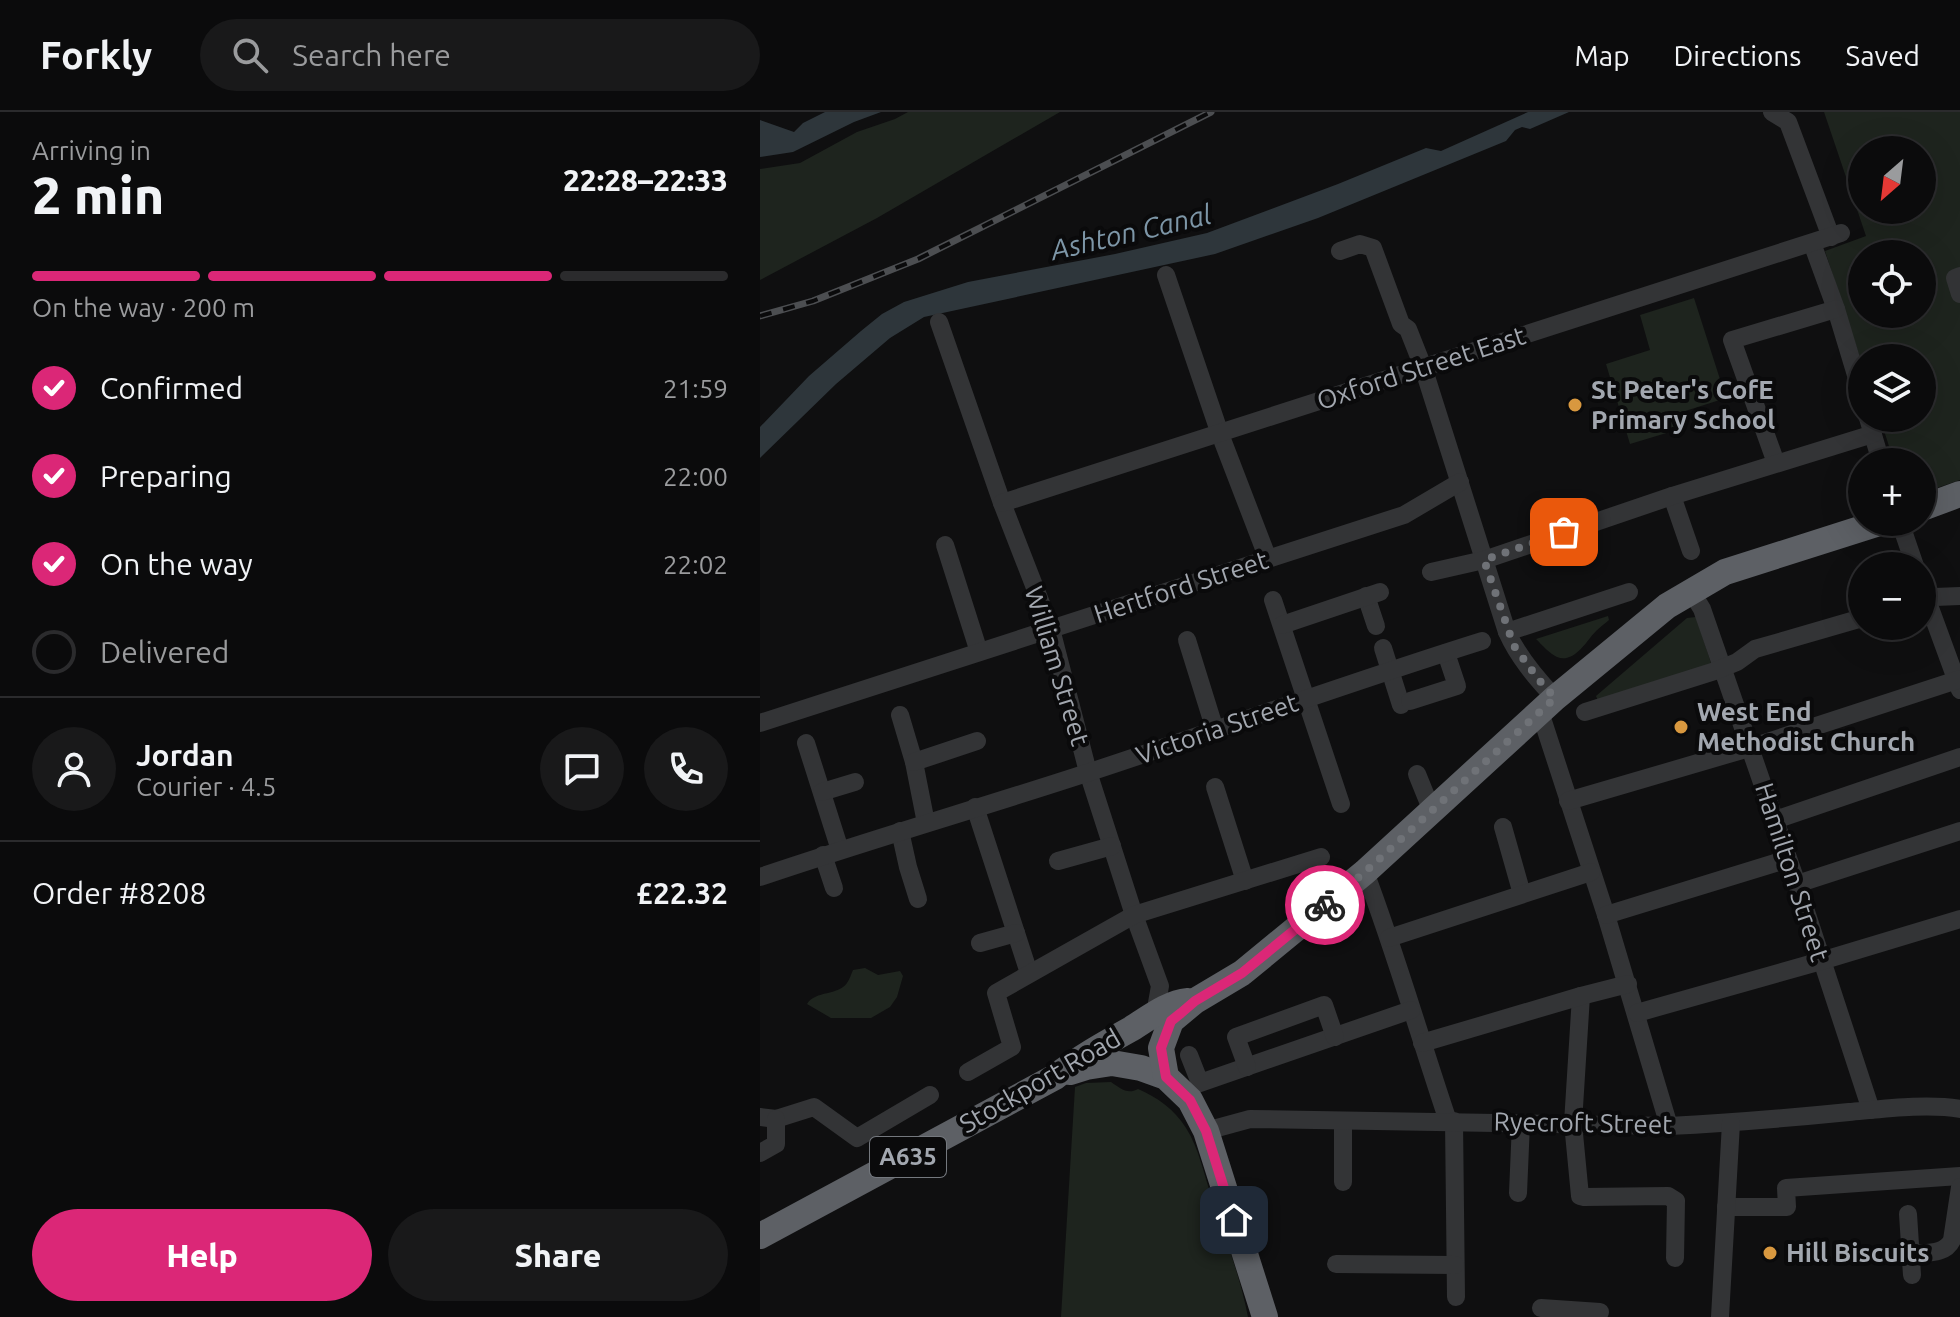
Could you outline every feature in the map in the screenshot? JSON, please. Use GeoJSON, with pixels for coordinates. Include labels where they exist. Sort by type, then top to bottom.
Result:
{"type":"FeatureCollection","features":[{"type":"Feature","properties":{"kind":"highway"},"geometry":{"type":"LineString","coordinates":[[1936,503],[1960,494]]}},
{"type":"Feature","properties":{"kind":"highway","name":"Stockport Road"},"geometry":{"type":"LineString","coordinates":[[1166,1077],[1161,1048],[1171,1021],[1195,1001],[1242,973],[1365,872],[1547,705],[1667,606],[1725,572],[1848,533]]}},
{"type":"Feature","properties":{"kind":"highway","name":"Stockport Road"},"geometry":{"type":"LineString","coordinates":[[760,1236],[1055,1077],[1081,1057],[1177,1002],[1195,1001]]}},
{"type":"Feature","properties":{"kind":"highway","name":"A635"},"geometry":{"type":"LineString","coordinates":[[1055,1077],[1112,1063],[1141,1068],[1166,1077]]}},
{"type":"Feature","properties":{"kind":"highway"},"geometry":{"type":"LineString","coordinates":[[1166,1077],[1190,1100],[1206,1131],[1266,1315]]}},
{"type":"Feature","properties":{"kind":"street","name":"Oxford Street East"},"geometry":{"type":"LineString","coordinates":[[1002,503],[1836,235],[1788,122],[1772,112]]}},
{"type":"Feature","properties":{"kind":"street"},"geometry":{"type":"LineString","coordinates":[[1812,243],[1848,349]]}},
{"type":"Feature","properties":{"kind":"street"},"geometry":{"type":"LineString","coordinates":[[1340,251],[1360,244],[1373,248],[1401,324],[1408,329],[1423,367],[1507,632],[1539,680],[1568,801],[1628,984],[1669,1126]]}},
{"type":"Feature","properties":{"kind":"street"},"geometry":{"type":"LineString","coordinates":[[1166,275],[1220,434],[1268,559]]}},
{"type":"Feature","properties":{"kind":"street"},"geometry":{"type":"LineString","coordinates":[[1960,276],[1955,278],[1960,294]]}},
{"type":"Feature","properties":{"kind":"street"},"geometry":{"type":"LineString","coordinates":[[1776,463],[1732,340],[1836,309]]}},
{"type":"Feature","properties":{"kind":"street","name":"William Street"},"geometry":{"type":"LineString","coordinates":[[939,322],[1002,503],[1051,629],[1088,772],[1160,986],[1155,1014]]}},
{"type":"Feature","properties":{"kind":"street"},"geometry":{"type":"LineString","coordinates":[[1431,572],[1484,560],[1776,463],[1855,432]]}},
{"type":"Feature","properties":{"kind":"street","name":"Hertford Street"},"geometry":{"type":"LineString","coordinates":[[760,723],[1404,515],[1460,482]]}},
{"type":"Feature","properties":{"kind":"street"},"geometry":{"type":"LineString","coordinates":[[1672,496],[1691,551]]}},
{"type":"Feature","properties":{"kind":"street"},"geometry":{"type":"LineString","coordinates":[[945,545],[979,652]]}},
{"type":"Feature","properties":{"kind":"street","name":"Hamilton Street"},"geometry":{"type":"LineString","coordinates":[[1691,591],[1702,609],[1871,1110]]}},
{"type":"Feature","properties":{"kind":"street"},"geometry":{"type":"LineString","coordinates":[[1507,632],[1629,592]]}},
{"type":"Feature","properties":{"kind":"street"},"geometry":{"type":"LineString","coordinates":[[1282,625],[1373,594],[1376,626]]}},
{"type":"Feature","properties":{"kind":"street"},"geometry":{"type":"LineString","coordinates":[[1936,596],[1960,596]]}},
{"type":"Feature","properties":{"kind":"street"},"geometry":{"type":"LineString","coordinates":[[1273,600],[1341,804]]}},
{"type":"Feature","properties":{"kind":"street"},"geometry":{"type":"LineString","coordinates":[[1585,712],[1722,668],[1755,649],[1848,622]]}},
{"type":"Feature","properties":{"kind":"street"},"geometry":{"type":"LineString","coordinates":[[1568,801],[1959,683],[1936,626]]}},
{"type":"Feature","properties":{"kind":"street"},"geometry":{"type":"LineString","coordinates":[[1187,640],[1215,730]]}},
{"type":"Feature","properties":{"kind":"street","name":"Victoria Street"},"geometry":{"type":"LineString","coordinates":[[760,877],[1482,641]]}},
{"type":"Feature","properties":{"kind":"street"},"geometry":{"type":"LineString","coordinates":[[1383,648],[1390,671],[1406,703],[1457,686],[1446,653]]}},
{"type":"Feature","properties":{"kind":"street"},"geometry":{"type":"LineString","coordinates":[[900,715],[914,762],[926,823]]}},
{"type":"Feature","properties":{"kind":"street"},"geometry":{"type":"LineString","coordinates":[[914,762],[977,741]]}},
{"type":"Feature","properties":{"kind":"street"},"geometry":{"type":"LineString","coordinates":[[806,743],[822,792],[832,852],[834,888]]}},
{"type":"Feature","properties":{"kind":"street"},"geometry":{"type":"LineString","coordinates":[[1775,820],[1960,757]]}},
{"type":"Feature","properties":{"kind":"street"},"geometry":{"type":"LineString","coordinates":[[1417,774],[1432,811]]}},
{"type":"Feature","properties":{"kind":"street"},"geometry":{"type":"LineString","coordinates":[[822,792],[855,782]]}},
{"type":"Feature","properties":{"kind":"street"},"geometry":{"type":"LineString","coordinates":[[1215,787],[1245,881]]}},
{"type":"Feature","properties":{"kind":"street"},"geometry":{"type":"LineString","coordinates":[[975,807],[1029,973]]}},
{"type":"Feature","properties":{"kind":"street"},"geometry":{"type":"LineString","coordinates":[[1503,827],[1522,894]]}},
{"type":"Feature","properties":{"kind":"street"},"geometry":{"type":"LineString","coordinates":[[900,831],[918,899]]}},
{"type":"Feature","properties":{"kind":"street"},"geometry":{"type":"LineString","coordinates":[[1797,884],[1960,831]]}},
{"type":"Feature","properties":{"kind":"street"},"geometry":{"type":"LineString","coordinates":[[1058,861],[1112,846]]}},
{"type":"Feature","properties":{"kind":"street"},"geometry":{"type":"LineString","coordinates":[[968,1072],[1012,1047],[996,993],[1134,915],[1321,857]]}},
{"type":"Feature","properties":{"kind":"street"},"geometry":{"type":"LineString","coordinates":[[1606,915],[1788,859]]}},
{"type":"Feature","properties":{"kind":"street"},"geometry":{"type":"LineString","coordinates":[[1365,872],[1451,1121],[1456,1297]]}},
{"type":"Feature","properties":{"kind":"street"},"geometry":{"type":"LineString","coordinates":[[1389,938],[1591,872]]}},
{"type":"Feature","properties":{"kind":"street"},"geometry":{"type":"LineString","coordinates":[[1637,1013],[1960,919]]}},
{"type":"Feature","properties":{"kind":"street"},"geometry":{"type":"LineString","coordinates":[[980,943],[1016,933]]}},
{"type":"Feature","properties":{"kind":"street"},"geometry":{"type":"LineString","coordinates":[[1422,1043],[1628,984]]}},
{"type":"Feature","properties":{"kind":"street"},"geometry":{"type":"LineString","coordinates":[[1581,996],[1573,1123],[1580,1196],[1668,1196],[1676,1201],[1675,1258]]}},
{"type":"Feature","properties":{"kind":"street"},"geometry":{"type":"LineString","coordinates":[[1247,1067],[1236,1037],[1324,1005],[1335,1037]]}},
{"type":"Feature","properties":{"kind":"street"},"geometry":{"type":"LineString","coordinates":[[1189,1055],[1200,1083],[1411,1010]]}},
{"type":"Feature","properties":{"kind":"street"},"geometry":{"type":"LineString","coordinates":[[760,1153],[776,1144],[768,1118],[814,1107],[857,1138],[930,1095]]}},
{"type":"Feature","properties":{"kind":"street","name":"Ryecroft Street"},"geometry":{"type":"LineString","coordinates":[[1206,1131],[1250,1119],[1669,1126],[1871,1110],[1946,1106],[1960,1109]]}},
{"type":"Feature","properties":{"kind":"street"},"geometry":{"type":"LineString","coordinates":[[1343,1121],[1343,1182]]}},
{"type":"Feature","properties":{"kind":"street"},"geometry":{"type":"LineString","coordinates":[[1518,1193],[1521,1123]]}},
{"type":"Feature","properties":{"kind":"street"},"geometry":{"type":"LineString","coordinates":[[1720,1317],[1731,1123]]}},
{"type":"Feature","properties":{"kind":"street"},"geometry":{"type":"LineString","coordinates":[[1726,1207],[1787,1207],[1786,1188],[1960,1176]]}},
{"type":"Feature","properties":{"kind":"street"},"geometry":{"type":"LineString","coordinates":[[1911,1254],[1945,1249],[1949,1245],[1960,1187]]}},
{"type":"Feature","properties":{"kind":"street"},"geometry":{"type":"LineString","coordinates":[[1908,1214],[1912,1275]]}},
{"type":"Feature","properties":{"kind":"street"},"geometry":{"type":"LineString","coordinates":[[1336,1264],[1455,1265]]}},
{"type":"Feature","properties":{"kind":"street"},"geometry":{"type":"LineString","coordinates":[[1541,1308],[1574,1314],[1600,1312]]}},
{"type":"Feature","properties":{"kind":"shaded area"},"geometry":{"type":"Polygon","coordinates":[[[825,112],[881,112],[793,152],[760,157],[760,120],[794,132],[803,123],[825,112]]]}},
{"type":"Feature","properties":{"kind":"shaded area"},"geometry":{"type":"Polygon","coordinates":[[[908,112],[1060,112],[877,218],[760,280],[760,169],[800,163],[857,132],[908,112]]]}},
{"type":"Feature","properties":{"kind":"shaded area"},"geometry":{"type":"Polygon","coordinates":[[[1528,112],[1569,112],[1530,129],[1522,127],[1506,141],[1318,218],[1215,254],[924,317],[890,338],[836,384],[760,458],[760,427],[809,376],[882,314],[904,302],[968,282],[1207,233],[1426,148],[1441,151],[1528,112]]]}},
{"type":"Feature","properties":{"kind":"shaded area"},"geometry":{"type":"Polygon","coordinates":[[[1824,112],[1960,112],[1960,480],[1936,488],[1936,448],[1890,448],[1884,432],[1936,432],[1936,344],[1855,344],[1850,328],[1936,328],[1936,240],[1855,240],[1866,236],[1862,224],[1936,224],[1936,136],[1848,136],[1848,183],[1824,112]]]}},
{"type":"Feature","properties":{"kind":"shaded area"},"geometry":{"type":"Polygon","coordinates":[[[1848,243],[1848,321],[1825,251],[1848,243]]]}},
{"type":"Feature","properties":{"kind":"shaded area"},"geometry":{"type":"Polygon","coordinates":[[[1694,298],[1726,398],[1679,413],[1683,428],[1630,444],[1606,364],[1650,350],[1640,315],[1694,298]]]}},
{"type":"Feature","properties":{"kind":"shaded area"},"geometry":{"type":"Polygon","coordinates":[[[1608,616],[1609,620],[1580,650],[1567,658],[1554,656],[1536,639],[1608,616]]]}},
{"type":"Feature","properties":{"kind":"shaded area"},"geometry":{"type":"Polygon","coordinates":[[[1696,617],[1712,666],[1598,701],[1596,696],[1687,618],[1696,617]]]}},
{"type":"Feature","properties":{"kind":"shaded area"},"geometry":{"type":"Polygon","coordinates":[[[865,968],[878,975],[900,971],[903,976],[897,997],[890,1007],[871,1018],[831,1018],[807,1004],[816,997],[843,987],[853,970],[865,968]]]}},
{"type":"Feature","properties":{"kind":"shaded area"},"geometry":{"type":"Polygon","coordinates":[[[1111,1082],[1124,1090],[1138,1089],[1152,1096],[1182,1121],[1201,1162],[1237,1272],[1248,1317],[1061,1317],[1075,1087],[1086,1083],[1111,1082]]]}},
{"type":"Feature","properties":{"kind":"railway"},"geometry":{"type":"LineString","coordinates":[[760,316],[813,301],[918,259],[1211,112]]}},
{"type":"Feature","properties":{"kind":"way so far"},"geometry":{"type":"LineString","coordinates":[[1325,905],[1555,698],[1514,646],[1484,560],[1564,532]]}},
{"type":"Feature","properties":{"kind":"place","name":"St Peter's CofE Primary School"},"geometry":{"type":"Point","coordinates":[1575,405]}},
{"type":"Feature","properties":{"kind":"place","name":"West End Methodist Church"},"geometry":{"type":"Point","coordinates":[1681,727]}},
{"type":"Feature","properties":{"kind":"place","name":"Hill Biscuits"},"geometry":{"type":"Point","coordinates":[1770,1253]}},
{"type":"Feature","properties":{"kind":"route"},"geometry":{"type":"LineString","coordinates":[[1234,1220],[1206,1131],[1190,1100],[1166,1077],[1161,1048],[1171,1021],[1195,1001],[1242,973],[1325,905]]}},
{"type":"Feature","properties":{"kind":"water label","name":"Ashton Canal"},"geometry":{"type":"Point","coordinates":[1131,232]}}]}
